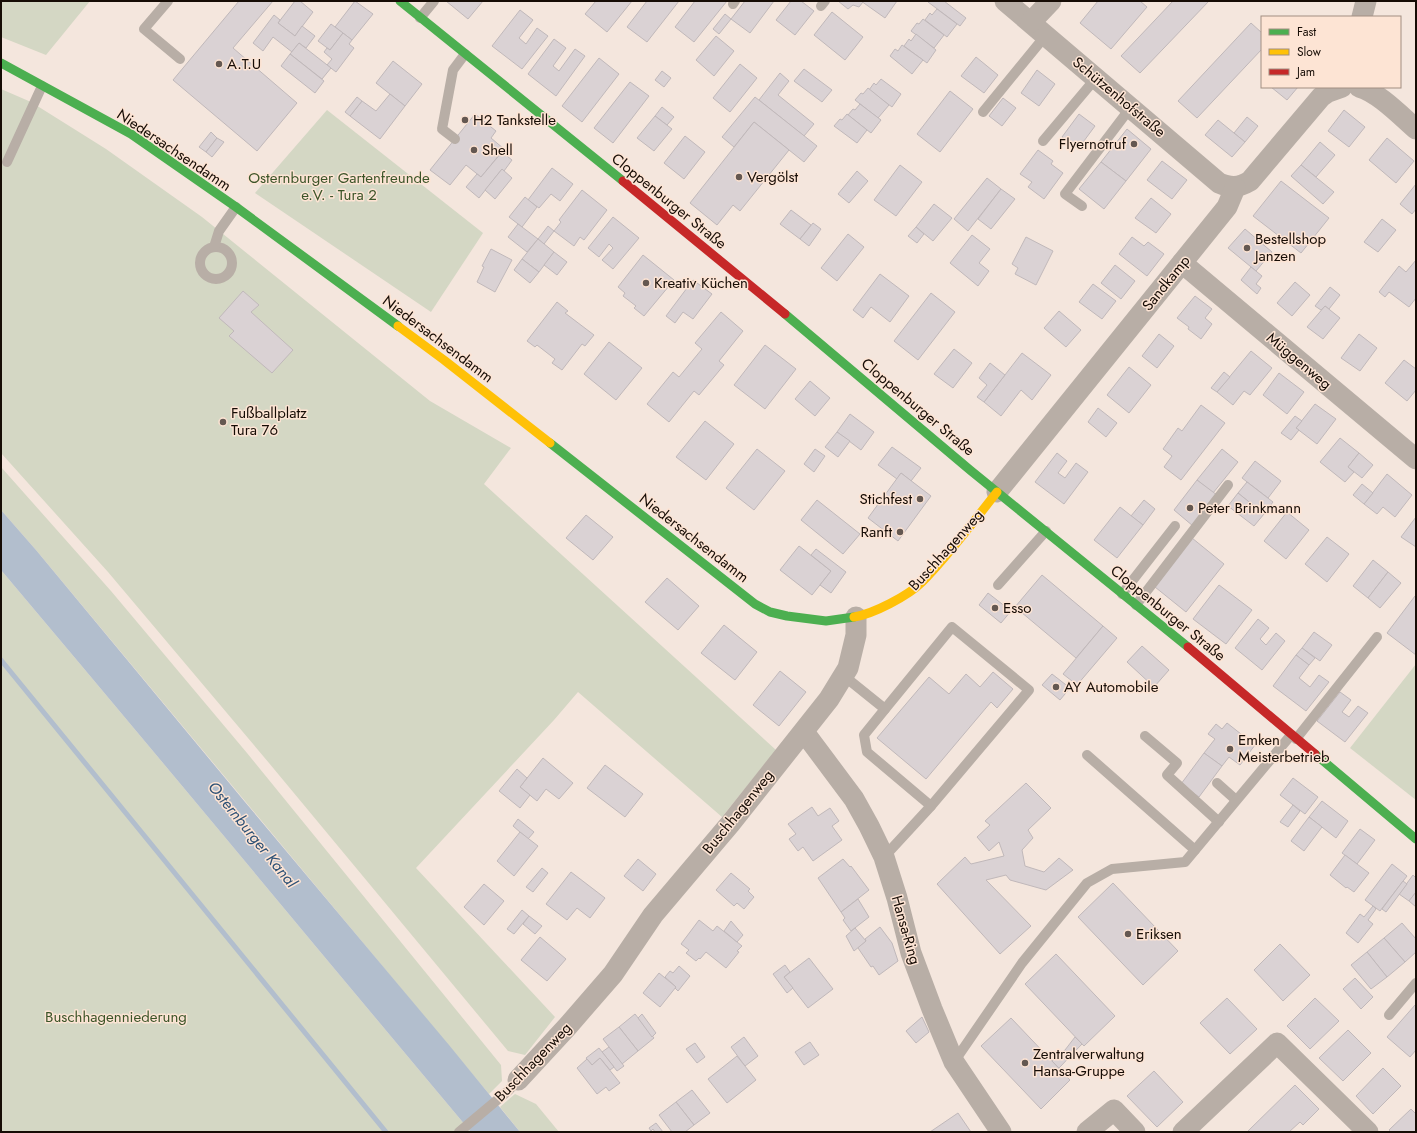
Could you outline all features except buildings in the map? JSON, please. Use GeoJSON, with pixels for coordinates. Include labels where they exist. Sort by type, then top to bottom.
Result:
{"type":"FeatureCollection","features":[{"type":"Feature","properties":{"kind":"main road","name":"Cloppenburger Straße"},"geometry":{"type":"LineString","coordinates":[[400,1],[814,338],[997,492],[1184,644],[1416,839]]}},
{"type":"Feature","properties":{"kind":"main road","name":"Niedersachsendamm"},"geometry":{"type":"LineString","coordinates":[[1,63],[130,134],[236,207],[444,360],[755,604],[770,612],[805,619],[826,621],[856,617]]}},
{"type":"Feature","properties":{"kind":"main road","name":"Buschhagenweg"},"geometry":{"type":"LineString","coordinates":[[856,617],[877,610],[921,583],[962,536],[997,492]]}},
{"type":"Feature","properties":{"kind":"street","name":"Schützenhofstraße"},"geometry":{"type":"LineString","coordinates":[[1005,1],[1219,183],[1235,188]]}},
{"type":"Feature","properties":{"kind":"street"},"geometry":{"type":"LineString","coordinates":[[1039,29],[1051,1]]}},
{"type":"Feature","properties":{"kind":"street"},"geometry":{"type":"LineString","coordinates":[[1362,16],[1366,1]]}},
{"type":"Feature","properties":{"kind":"street"},"geometry":{"type":"LineString","coordinates":[[1235,188],[1250,181],[1321,97],[1328,92],[1339,88]]}},
{"type":"Feature","properties":{"kind":"street"},"geometry":{"type":"LineString","coordinates":[[1362,88],[1377,96],[1416,129]]}},
{"type":"Feature","properties":{"kind":"street","name":"Sandkamp"},"geometry":{"type":"LineString","coordinates":[[997,492],[1227,207],[1235,188]]}},
{"type":"Feature","properties":{"kind":"street","name":"Müggenweg"},"geometry":{"type":"LineString","coordinates":[[1182,263],[1416,459]]}},
{"type":"Feature","properties":{"kind":"street","name":"Buschhagenweg"},"geometry":{"type":"LineString","coordinates":[[513,1085],[567,1027],[613,974],[653,915],[730,824],[830,699],[848,668],[856,635],[856,617]]}},
{"type":"Feature","properties":{"kind":"street","name":"Hansa-Ring"},"geometry":{"type":"LineString","coordinates":[[804,732],[854,799],[884,857],[897,898],[911,953],[954,1062],[1001,1132]]}},
{"type":"Feature","properties":{"kind":"street"},"geometry":{"type":"LineString","coordinates":[[1183,1132],[1277,1043],[1368,1132]]}},
{"type":"Feature","properties":{"kind":"street"},"geometry":{"type":"LineString","coordinates":[[1087,1132],[1114,1110],[1135,1132]]}},
{"type":"Feature","properties":{"kind":"lane"},"geometry":{"type":"LineString","coordinates":[[168,1],[144,29],[180,59]]}},
{"type":"Feature","properties":{"kind":"lane"},"geometry":{"type":"LineString","coordinates":[[420,18],[434,1]]}},
{"type":"Feature","properties":{"kind":"lane"},"geometry":{"type":"LineString","coordinates":[[984,112],[1039,29]]}},
{"type":"Feature","properties":{"kind":"lane"},"geometry":{"type":"LineString","coordinates":[[455,139],[442,129],[453,70],[465,54]]}},
{"type":"Feature","properties":{"kind":"lane"},"geometry":{"type":"LineString","coordinates":[[1043,141],[1096,78]]}},
{"type":"Feature","properties":{"kind":"lane"},"geometry":{"type":"LineString","coordinates":[[7,162],[42,86]]}},
{"type":"Feature","properties":{"kind":"lane"},"geometry":{"type":"LineString","coordinates":[[1082,206],[1065,194],[1131,108]]}},
{"type":"Feature","properties":{"kind":"lane"},"geometry":{"type":"LineString","coordinates":[[214,247],[219,231],[236,207]]}},
{"type":"Feature","properties":{"kind":"lane"},"geometry":{"type":"LineString","coordinates":[[1136,605],[1228,485]]}},
{"type":"Feature","properties":{"kind":"lane"},"geometry":{"type":"LineString","coordinates":[[1122,594],[1175,526]]}},
{"type":"Feature","properties":{"kind":"lane"},"geometry":{"type":"LineString","coordinates":[[998,585],[1046,531]]}},
{"type":"Feature","properties":{"kind":"lane"},"geometry":{"type":"LineString","coordinates":[[884,857],[931,806],[1029,690],[952,627],[864,735],[867,752],[931,806]]}},
{"type":"Feature","properties":{"kind":"lane"},"geometry":{"type":"LineString","coordinates":[[954,1062],[1022,963],[1087,883],[1112,869],[1185,862],[1236,800],[1294,737],[1377,637]]}},
{"type":"Feature","properties":{"kind":"lane"},"geometry":{"type":"LineString","coordinates":[[844,676],[885,709]]}},
{"type":"Feature","properties":{"kind":"lane"},"geometry":{"type":"LineString","coordinates":[[1145,736],[1176,763],[1167,775],[1219,822]]}},
{"type":"Feature","properties":{"kind":"lane"},"geometry":{"type":"LineString","coordinates":[[1087,755],[1195,850]]}},
{"type":"Feature","properties":{"kind":"lane"},"geometry":{"type":"LineString","coordinates":[[1217,783],[1236,800]]}},
{"type":"Feature","properties":{"kind":"lane"},"geometry":{"type":"LineString","coordinates":[[1389,1015],[1416,983]]}},
{"type":"Feature","properties":{"kind":"lane","name":"Buschhagenweg"},"geometry":{"type":"LineString","coordinates":[[459,1132],[513,1085]]}},
{"type":"Feature","properties":{"kind":"green space"},"geometry":{"type":"Polygon","coordinates":[[[1,1],[90,1],[46,55],[1,37],[1,1]]]}},
{"type":"Feature","properties":{"kind":"green space"},"geometry":{"type":"Polygon","coordinates":[[[1,89],[31,102],[106,149],[202,217],[430,401],[511,448],[484,484],[776,750],[722,817],[578,692],[554,720],[416,868],[555,1017],[525,1055],[508,1051],[108,572],[1,453],[1,89]]]}},
{"type":"Feature","properties":{"kind":"green space","name":"Osternburger Gartenfreunde e.V. - Tura 2"},"geometry":{"type":"Polygon","coordinates":[[[327,110],[483,233],[431,312],[255,193],[327,110]]]}},
{"type":"Feature","properties":{"kind":"green space"},"geometry":{"type":"Polygon","coordinates":[[[1,467],[111,591],[247,753],[501,1065],[502,1081],[489,1094],[36,550],[1,510],[1,467]]]}},
{"type":"Feature","properties":{"kind":"green space","name":"Buschhagenniederung"},"geometry":{"type":"Polygon","coordinates":[[[1,570],[119,710],[471,1132],[1,1132],[1,570]]]}},
{"type":"Feature","properties":{"kind":"green space"},"geometry":{"type":"Polygon","coordinates":[[[1416,664],[1416,800],[1350,748],[1416,664]]]}},
{"type":"Feature","properties":{"kind":"green space"},"geometry":{"type":"Polygon","coordinates":[[[515,1094],[536,1104],[559,1132],[520,1132],[500,1107],[515,1094]]]}},
{"type":"Feature","properties":{"kind":"water","name":"Osternburger Kanal"},"geometry":{"type":"Polygon","coordinates":[[[1,510],[36,550],[520,1132],[471,1132],[1,570],[1,510]]]}},
{"type":"Feature","properties":{"kind":"waterway"},"geometry":{"type":"LineString","coordinates":[[1,660],[386,1132]]}},
{"type":"Feature","properties":{"kind":"traffic: fast"},"geometry":{"type":"LineString","coordinates":[[400,1],[623,181]]}},
{"type":"Feature","properties":{"kind":"traffic: fast"},"geometry":{"type":"LineString","coordinates":[[1,63],[131,134],[236,207],[398,326]]}},
{"type":"Feature","properties":{"kind":"traffic: fast"},"geometry":{"type":"LineString","coordinates":[[785,314],[970,470],[1188,647]]}},
{"type":"Feature","properties":{"kind":"traffic: fast"},"geometry":{"type":"LineString","coordinates":[[550,443],[755,604],[770,612],[787,616],[826,621],[854,617]]}},
{"type":"Feature","properties":{"kind":"traffic: fast"},"geometry":{"type":"LineString","coordinates":[[1315,754],[1416,839]]}},
{"type":"Feature","properties":{"kind":"traffic: slow"},"geometry":{"type":"LineString","coordinates":[[398,326],[550,443]]}},
{"type":"Feature","properties":{"kind":"traffic: slow"},"geometry":{"type":"LineString","coordinates":[[854,617],[880,608],[908,593],[922,582],[951,550],[997,492]]}},
{"type":"Feature","properties":{"kind":"traffic: jam"},"geometry":{"type":"LineString","coordinates":[[623,181],[785,314]]}},
{"type":"Feature","properties":{"kind":"traffic: jam"},"geometry":{"type":"LineString","coordinates":[[1188,647],[1315,754]]}},
{"type":"Feature","properties":{"kind":"place","name":"A.T.U"},"geometry":{"type":"Point","coordinates":[219,64]}},
{"type":"Feature","properties":{"kind":"place","name":"H2 Tankstelle"},"geometry":{"type":"Point","coordinates":[465,120]}},
{"type":"Feature","properties":{"kind":"place","name":"Flyernotruf"},"geometry":{"type":"Point","coordinates":[1134,144]}},
{"type":"Feature","properties":{"kind":"place","name":"Shell"},"geometry":{"type":"Point","coordinates":[474,150]}},
{"type":"Feature","properties":{"kind":"place","name":"Vergölst"},"geometry":{"type":"Point","coordinates":[739,177]}},
{"type":"Feature","properties":{"kind":"place","name":"Bestellshop Janzen"},"geometry":{"type":"Point","coordinates":[1247,248]}},
{"type":"Feature","properties":{"kind":"place","name":"Kreativ Küchen"},"geometry":{"type":"Point","coordinates":[646,283]}},
{"type":"Feature","properties":{"kind":"place","name":"Fußballplatz Tura 76"},"geometry":{"type":"Point","coordinates":[223,422]}},
{"type":"Feature","properties":{"kind":"place","name":"Stichfest"},"geometry":{"type":"Point","coordinates":[920,499]}},
{"type":"Feature","properties":{"kind":"place","name":"Peter Brinkmann"},"geometry":{"type":"Point","coordinates":[1190,508]}},
{"type":"Feature","properties":{"kind":"place","name":"Ranft"},"geometry":{"type":"Point","coordinates":[900,532]}},
{"type":"Feature","properties":{"kind":"place","name":"Esso"},"geometry":{"type":"Point","coordinates":[995,608]}},
{"type":"Feature","properties":{"kind":"place","name":"AY Automobile"},"geometry":{"type":"Point","coordinates":[1056,687]}},
{"type":"Feature","properties":{"kind":"place","name":"Emken Meisterbetrieb"},"geometry":{"type":"Point","coordinates":[1230,749]}},
{"type":"Feature","properties":{"kind":"place","name":"Eriksen"},"geometry":{"type":"Point","coordinates":[1128,934]}},
{"type":"Feature","properties":{"kind":"place","name":"Zentralverwaltung Hansa-Gruppe"},"geometry":{"type":"Point","coordinates":[1025,1063]}}]}
